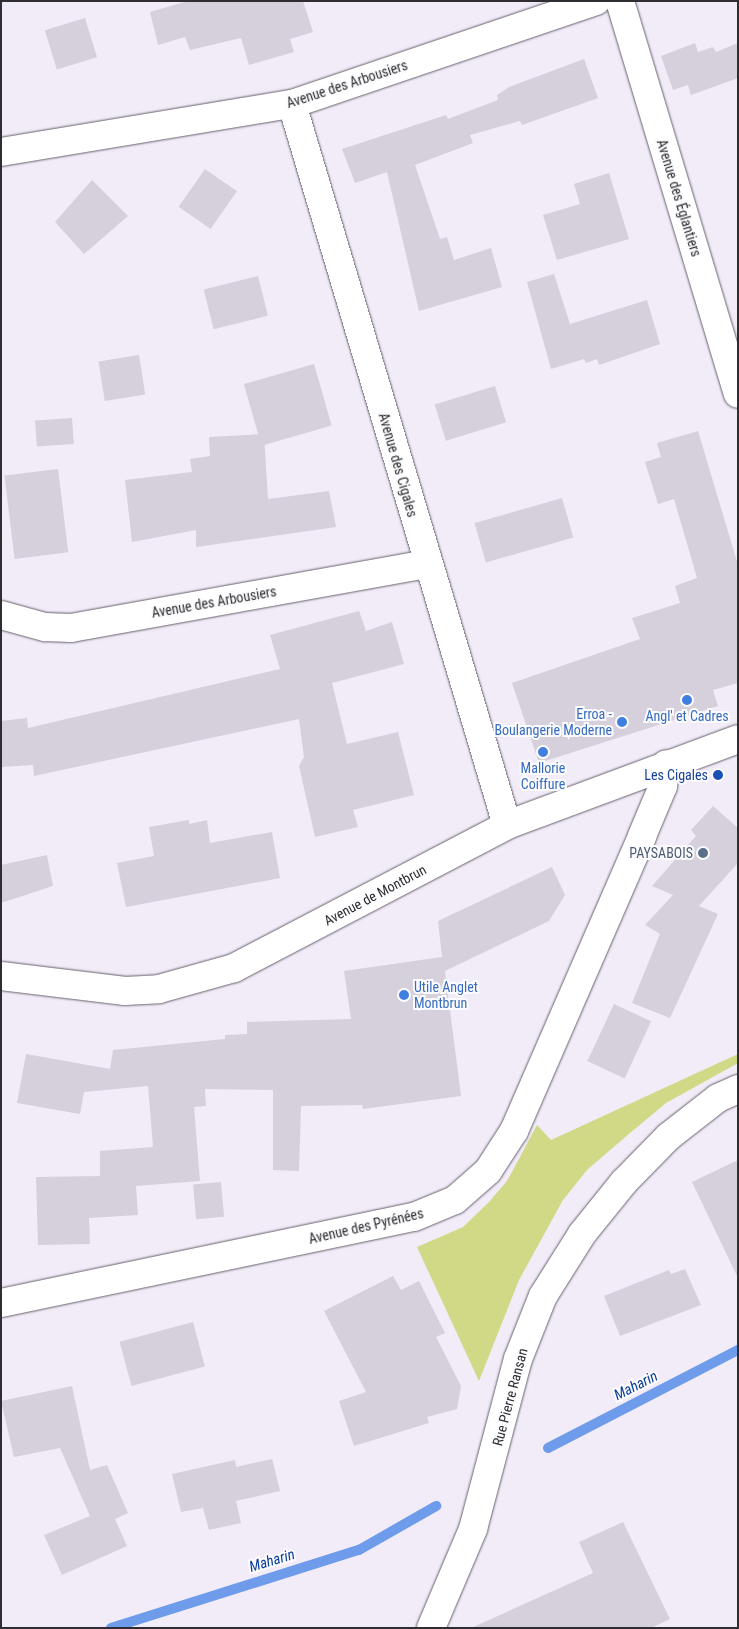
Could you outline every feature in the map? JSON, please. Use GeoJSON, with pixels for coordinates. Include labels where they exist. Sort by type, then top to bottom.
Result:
{"type":"FeatureCollection","features":[{"type":"Feature","properties":{"kind":"street","name":"Avenue des Arbousiers"},"geometry":{"type":"LineString","coordinates":[[1,152],[292,104],[596,1]]}},
{"type":"Feature","properties":{"kind":"street","name":"Avenue des Églantiers"},"geometry":{"type":"LineString","coordinates":[[620,1],[730,337],[738,394]]}},
{"type":"Feature","properties":{"kind":"street","name":"Avenue des Cigales"},"geometry":{"type":"LineString","coordinates":[[292,104],[507,825]]}},
{"type":"Feature","properties":{"kind":"street","name":"Avenue des Arbousiers"},"geometry":{"type":"LineString","coordinates":[[1,616],[45,627],[72,628],[428,564]]}},
{"type":"Feature","properties":{"kind":"street","name":"Avenue de Montbrun"},"geometry":{"type":"LineString","coordinates":[[1,976],[125,991],[195,980],[234,968],[507,825],[666,764],[738,739]]}},
{"type":"Feature","properties":{"kind":"street","name":"Avenue des Pyrénées"},"geometry":{"type":"LineString","coordinates":[[1,1303],[414,1218],[454,1200],[488,1171],[514,1131],[663,786],[666,764]]}},
{"type":"Feature","properties":{"kind":"street","name":"Rue Pierre Ransan"},"geometry":{"type":"LineString","coordinates":[[431,1628],[473,1529],[518,1359],[543,1296],[582,1234],[624,1182],[668,1137],[718,1098],[738,1089]]}},
{"type":"Feature","properties":{"kind":"green space"},"geometry":{"type":"Polygon","coordinates":[[[738,1054],[738,1063],[666,1103],[630,1133],[587,1170],[563,1200],[519,1280],[479,1381],[417,1247],[463,1227],[489,1202],[507,1181],[537,1125],[551,1140],[738,1054]]]}},
{"type":"Feature","properties":{"kind":"building"},"geometry":{"type":"Polygon","coordinates":[[[188,1],[303,1],[313,32],[290,39],[294,52],[249,65],[241,38],[190,50],[185,37],[158,45],[150,12],[188,1]]]}},
{"type":"Feature","properties":{"kind":"building"},"geometry":{"type":"Polygon","coordinates":[[[85,18],[97,57],[57,69],[45,30],[85,18]]]}},
{"type":"Feature","properties":{"kind":"building"},"geometry":{"type":"Polygon","coordinates":[[[695,43],[698,52],[713,47],[716,52],[738,43],[738,78],[691,95],[688,85],[673,90],[661,56],[695,43]]]}},
{"type":"Feature","properties":{"kind":"building"},"geometry":{"type":"Polygon","coordinates":[[[584,59],[598,98],[522,125],[520,121],[470,135],[473,143],[415,165],[440,239],[447,237],[454,260],[491,248],[502,287],[419,311],[387,172],[355,183],[342,149],[446,115],[448,119],[498,100],[497,95],[509,87],[584,59]]]}},
{"type":"Feature","properties":{"kind":"building"},"geometry":{"type":"Polygon","coordinates":[[[205,169],[237,191],[211,229],[179,207],[205,169]]]}},
{"type":"Feature","properties":{"kind":"building"},"geometry":{"type":"Polygon","coordinates":[[[609,173],[629,239],[557,260],[543,215],[580,204],[574,184],[609,173]]]}},
{"type":"Feature","properties":{"kind":"building"},"geometry":{"type":"Polygon","coordinates":[[[92,180],[128,216],[84,254],[55,222],[92,180]]]}},
{"type":"Feature","properties":{"kind":"building"},"geometry":{"type":"Polygon","coordinates":[[[554,274],[570,324],[647,300],[660,344],[599,365],[597,359],[586,363],[584,359],[551,369],[527,282],[554,274]]]}},
{"type":"Feature","properties":{"kind":"building"},"geometry":{"type":"Polygon","coordinates":[[[258,276],[268,316],[214,329],[204,290],[258,276]]]}},
{"type":"Feature","properties":{"kind":"building"},"geometry":{"type":"Polygon","coordinates":[[[139,355],[145,395],[105,401],[99,361],[139,355]]]}},
{"type":"Feature","properties":{"kind":"building"},"geometry":{"type":"Polygon","coordinates":[[[314,364],[332,426],[261,446],[244,384],[314,364]]]}},
{"type":"Feature","properties":{"kind":"building"},"geometry":{"type":"Polygon","coordinates":[[[495,386],[506,422],[446,441],[435,404],[495,386]]]}},
{"type":"Feature","properties":{"kind":"building"},"geometry":{"type":"Polygon","coordinates":[[[72,418],[74,444],[37,447],[35,421],[72,418]]]}},
{"type":"Feature","properties":{"kind":"building"},"geometry":{"type":"Polygon","coordinates":[[[698,431],[738,565],[738,683],[713,690],[718,706],[539,763],[512,683],[640,639],[632,618],[680,603],[675,586],[697,578],[674,499],[658,504],[645,462],[661,457],[657,443],[698,431]]]}},
{"type":"Feature","properties":{"kind":"building"},"geometry":{"type":"Polygon","coordinates":[[[264,434],[268,499],[329,491],[336,527],[196,547],[196,530],[132,542],[125,480],[192,472],[190,459],[210,456],[209,437],[264,434]]]}},
{"type":"Feature","properties":{"kind":"building"},"geometry":{"type":"Polygon","coordinates":[[[58,469],[68,552],[15,559],[4,476],[58,469]]]}},
{"type":"Feature","properties":{"kind":"building"},"geometry":{"type":"Polygon","coordinates":[[[562,498],[573,537],[486,562],[475,523],[562,498]]]}},
{"type":"Feature","properties":{"kind":"building"},"geometry":{"type":"Polygon","coordinates":[[[359,611],[366,631],[392,622],[404,664],[332,683],[347,744],[398,732],[414,795],[353,810],[358,827],[315,837],[299,766],[304,757],[299,719],[34,776],[33,765],[1,767],[1,721],[27,718],[28,728],[280,669],[270,635],[359,611]]]}},
{"type":"Feature","properties":{"kind":"building"},"geometry":{"type":"Polygon","coordinates":[[[713,806],[738,828],[738,863],[699,906],[718,914],[670,1018],[632,1003],[660,934],[645,925],[673,895],[652,886],[696,836],[691,830],[713,806]]]}},
{"type":"Feature","properties":{"kind":"building"},"geometry":{"type":"Polygon","coordinates":[[[189,820],[189,824],[207,820],[210,843],[272,832],[280,878],[126,907],[117,863],[154,856],[149,827],[189,820]]]}},
{"type":"Feature","properties":{"kind":"building"},"geometry":{"type":"Polygon","coordinates":[[[47,855],[53,886],[1,903],[1,865],[47,855]]]}},
{"type":"Feature","properties":{"kind":"building"},"geometry":{"type":"Polygon","coordinates":[[[552,867],[565,895],[549,921],[445,971],[461,1096],[363,1109],[362,1105],[301,1106],[299,1171],[273,1170],[273,1090],[205,1089],[206,1106],[194,1107],[200,1181],[136,1186],[138,1215],[89,1218],[90,1244],[38,1245],[36,1177],[100,1176],[100,1151],[153,1147],[148,1086],[84,1092],[80,1114],[17,1103],[26,1054],[110,1069],[113,1050],[225,1039],[225,1035],[247,1034],[247,1022],[351,1019],[344,971],[442,957],[438,921],[552,867]]]}},
{"type":"Feature","properties":{"kind":"building"},"geometry":{"type":"Polygon","coordinates":[[[614,1004],[651,1021],[625,1078],[587,1061],[614,1004]]]}},
{"type":"Feature","properties":{"kind":"building"},"geometry":{"type":"Polygon","coordinates":[[[738,1160],[738,1278],[692,1182],[738,1160]]]}},
{"type":"Feature","properties":{"kind":"building"},"geometry":{"type":"Polygon","coordinates":[[[221,1182],[224,1217],[196,1219],[193,1184],[221,1182]]]}},
{"type":"Feature","properties":{"kind":"building"},"geometry":{"type":"Polygon","coordinates":[[[685,1269],[701,1305],[620,1336],[604,1296],[669,1270],[671,1274],[685,1269]]]}},
{"type":"Feature","properties":{"kind":"building"},"geometry":{"type":"Polygon","coordinates":[[[393,1276],[401,1290],[419,1281],[445,1333],[436,1337],[461,1386],[457,1409],[427,1417],[429,1423],[354,1446],[339,1401],[366,1392],[324,1311],[393,1276]]]}},
{"type":"Feature","properties":{"kind":"building"},"geometry":{"type":"Polygon","coordinates":[[[193,1322],[205,1366],[131,1386],[120,1342],[193,1322]]]}},
{"type":"Feature","properties":{"kind":"building"},"geometry":{"type":"Polygon","coordinates":[[[72,1386],[90,1470],[107,1465],[128,1513],[115,1519],[127,1546],[62,1575],[44,1535],[90,1516],[60,1448],[14,1457],[1,1401],[72,1386]]]}},
{"type":"Feature","properties":{"kind":"building"},"geometry":{"type":"Polygon","coordinates":[[[272,1459],[280,1491],[236,1501],[241,1523],[209,1530],[203,1508],[181,1512],[172,1474],[235,1460],[236,1467],[272,1459]]]}},
{"type":"Feature","properties":{"kind":"building"},"geometry":{"type":"Polygon","coordinates":[[[623,1522],[670,1619],[651,1628],[471,1628],[593,1573],[579,1542],[623,1522]]]}},
{"type":"Feature","properties":{"kind":"waterway","name":"Maharin"},"geometry":{"type":"LineString","coordinates":[[548,1448],[738,1350]]}},
{"type":"Feature","properties":{"kind":"waterway","name":"Maharin"},"geometry":{"type":"LineString","coordinates":[[111,1628],[359,1550],[436,1506]]}},
{"type":"Feature","properties":{"kind":"place","name":"Angl' et Cadres"},"geometry":{"type":"Point","coordinates":[687,700]}},
{"type":"Feature","properties":{"kind":"place","name":"Erroa - Boulangerie Moderne"},"geometry":{"type":"Point","coordinates":[622,722]}},
{"type":"Feature","properties":{"kind":"place","name":"Mallorie Coiffure"},"geometry":{"type":"Point","coordinates":[543,752]}},
{"type":"Feature","properties":{"kind":"place","name":"Les Cigales"},"geometry":{"type":"Point","coordinates":[718,775]}},
{"type":"Feature","properties":{"kind":"place","name":"PAYSABOIS"},"geometry":{"type":"Point","coordinates":[703,853]}},
{"type":"Feature","properties":{"kind":"place","name":"Utile Anglet Montbrun"},"geometry":{"type":"Point","coordinates":[404,995]}}]}
